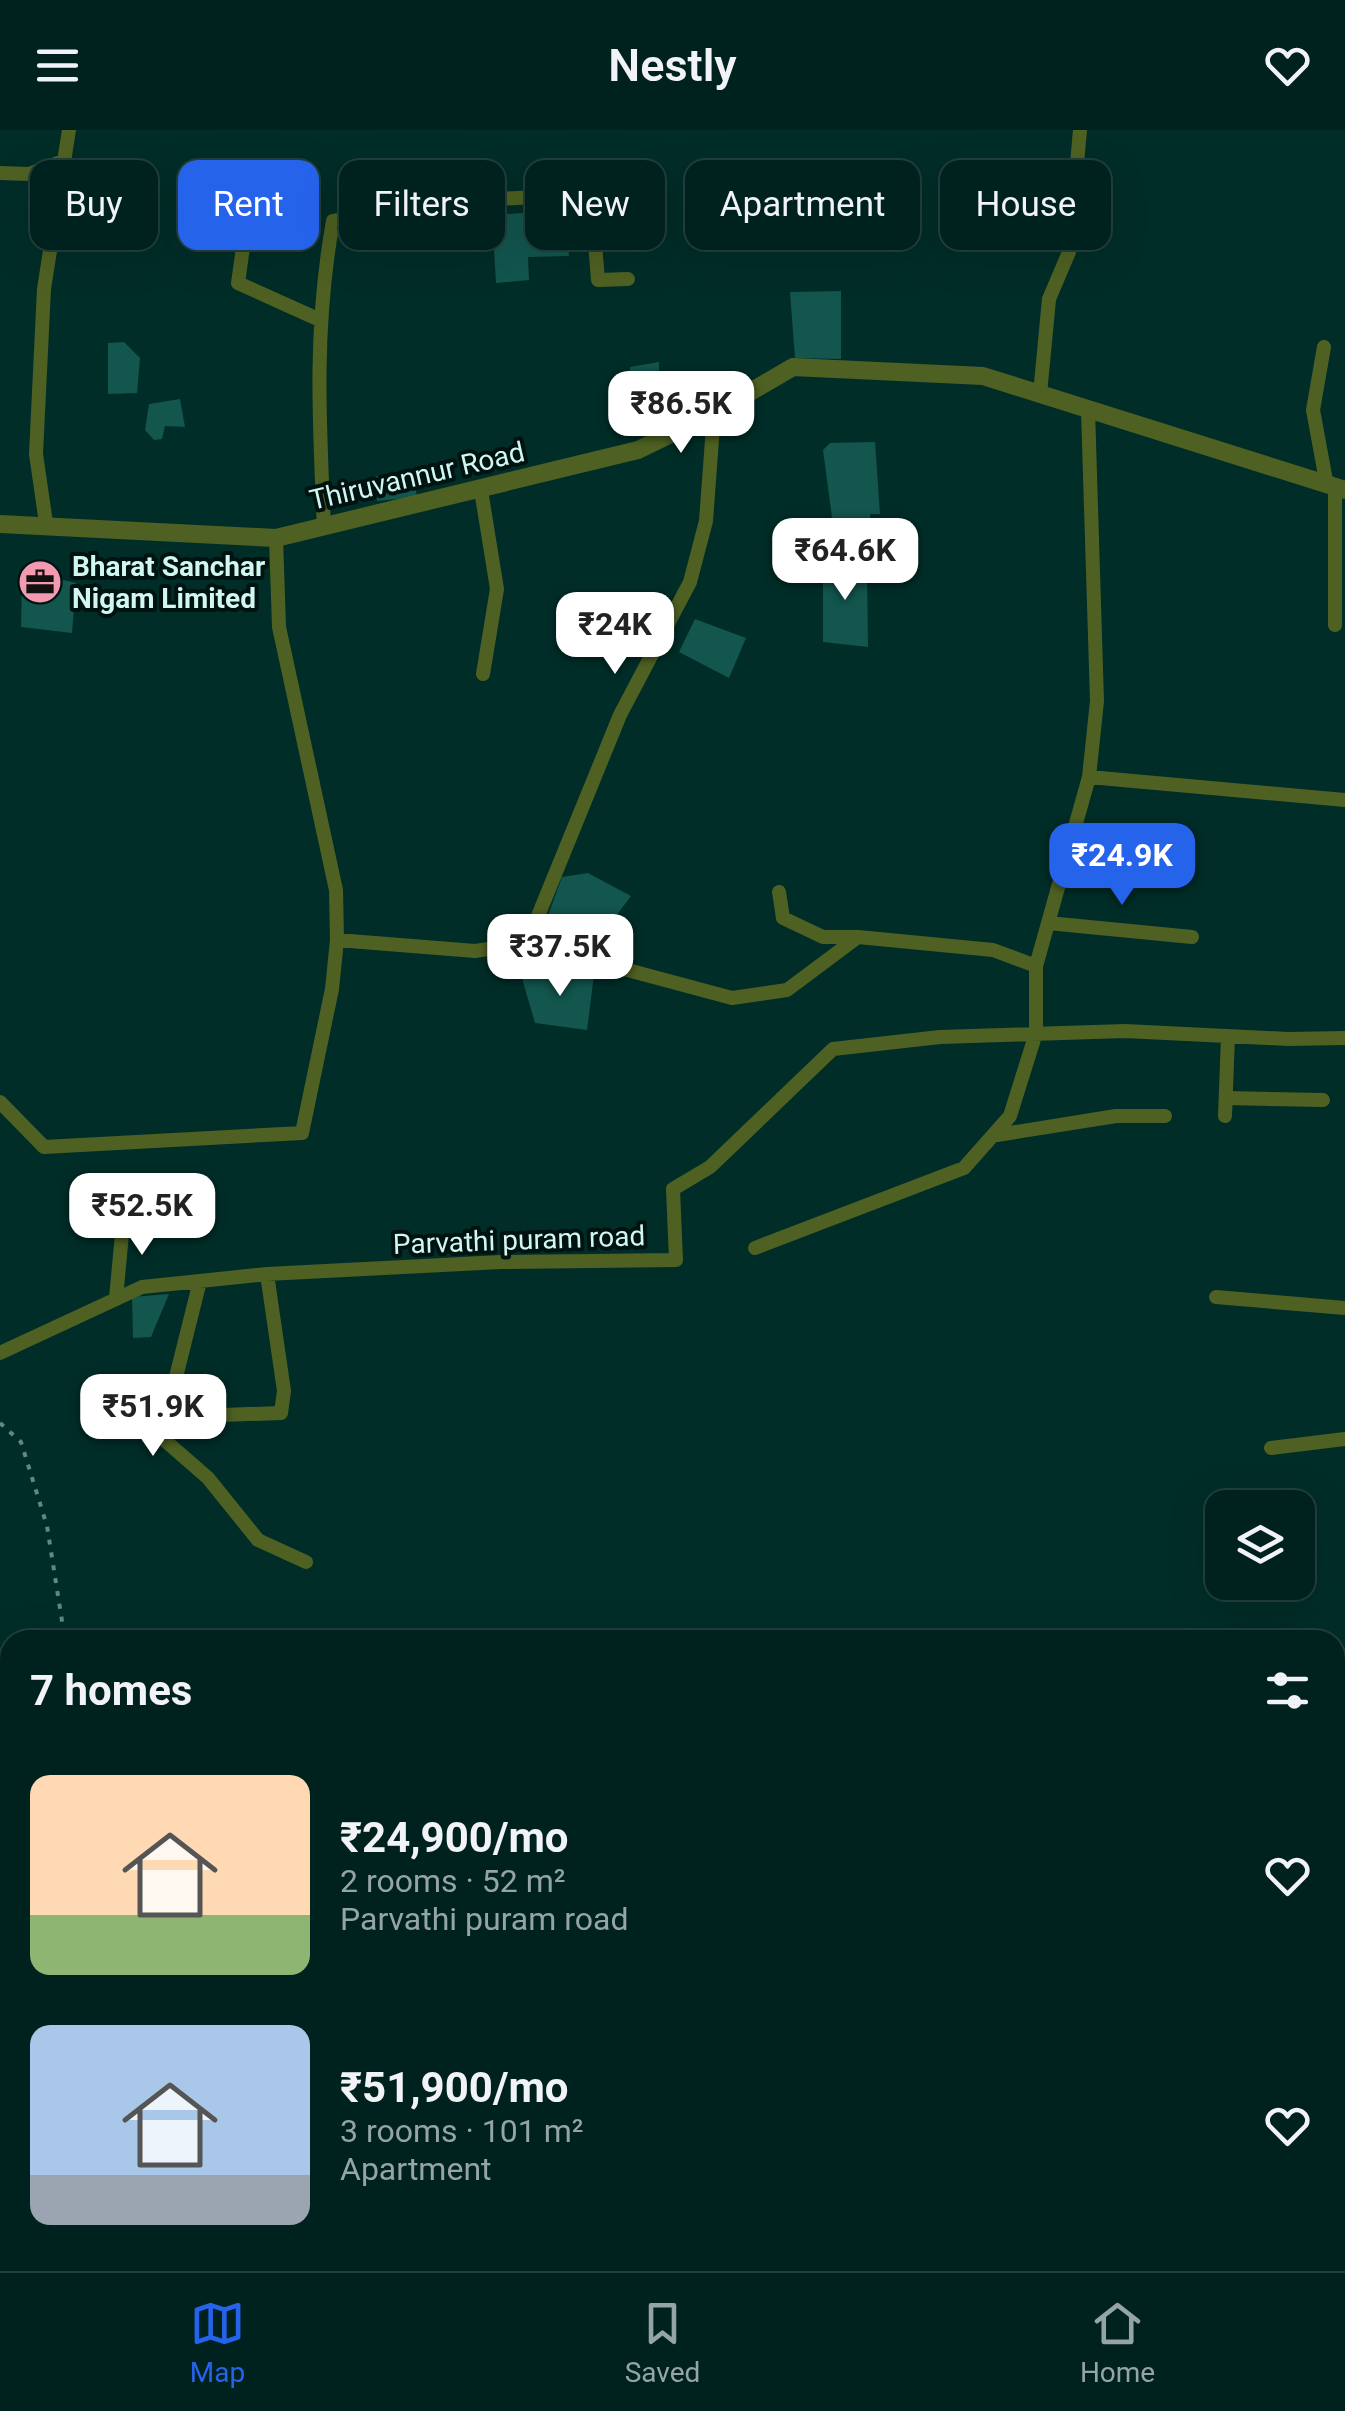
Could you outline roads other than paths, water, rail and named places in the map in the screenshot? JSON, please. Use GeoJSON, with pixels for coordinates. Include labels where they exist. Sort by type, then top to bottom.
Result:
{"type":"FeatureCollection","features":[{"type":"Feature","properties":{"kind":"street"},"geometry":{"type":"LineString","coordinates":[[63,160],[69,130]]}},
{"type":"Feature","properties":{"kind":"street"},"geometry":{"type":"LineString","coordinates":[[1040,394],[1050,300],[1069,252],[1080,130]]}},
{"type":"Feature","properties":{"kind":"street"},"geometry":{"type":"LineString","coordinates":[[0,173],[30,174]]}},
{"type":"Feature","properties":{"kind":"street"},"geometry":{"type":"LineString","coordinates":[[324,526],[318,403],[320,290],[333,220],[478,200],[591,194],[598,280],[628,279]]}},
{"type":"Feature","properties":{"kind":"street"},"geometry":{"type":"LineString","coordinates":[[46,523],[36,454],[44,290],[50,250]]}},
{"type":"Feature","properties":{"kind":"street"},"geometry":{"type":"LineString","coordinates":[[243,250],[238,284],[320,320]]}},
{"type":"Feature","properties":{"kind":"street"},"geometry":{"type":"LineString","coordinates":[[1324,347],[1312,410],[1336,488],[1336,624]]}},
{"type":"Feature","properties":{"kind":"street","name":"Thiruvannur Road"},"geometry":{"type":"LineString","coordinates":[[0,524],[46,523],[276,538],[638,450],[714,414],[793,367],[984,376],[1336,488]]}},
{"type":"Feature","properties":{"kind":"street"},"geometry":{"type":"LineString","coordinates":[[755,1248],[964,1168],[1010,1116],[1036,1033],[1036,966],[1089,778],[1096,701],[1088,410]]}},
{"type":"Feature","properties":{"kind":"street"},"geometry":{"type":"LineString","coordinates":[[527,943],[620,715],[690,582],[706,521],[714,414]]}},
{"type":"Feature","properties":{"kind":"street"},"geometry":{"type":"LineString","coordinates":[[480,490],[497,589],[483,674]]}},
{"type":"Feature","properties":{"kind":"street"},"geometry":{"type":"LineString","coordinates":[[0,1102],[44,1147],[302,1133],[332,989],[337,940],[336,890],[279,627],[276,538]]}},
{"type":"Feature","properties":{"kind":"street"},"geometry":{"type":"LineString","coordinates":[[1089,778],[1345,800]]}},
{"type":"Feature","properties":{"kind":"street"},"geometry":{"type":"LineString","coordinates":[[779,892],[783,918],[824,938],[993,950],[1036,966]]}},
{"type":"Feature","properties":{"kind":"street"},"geometry":{"type":"LineString","coordinates":[[1048,923],[1192,937]]}},
{"type":"Feature","properties":{"kind":"street"},"geometry":{"type":"LineString","coordinates":[[337,940],[475,951],[527,943],[732,998],[787,990],[858,938]]}},
{"type":"Feature","properties":{"kind":"street","name":"Parvathi puram road"},"geometry":{"type":"LineString","coordinates":[[0,1354],[142,1287],[267,1274],[501,1262],[676,1260],[672,1188],[710,1167],[833,1049],[940,1037],[1125,1031],[1345,1038]]}},
{"type":"Feature","properties":{"kind":"street"},"geometry":{"type":"LineString","coordinates":[[1225,1116],[1228,1036]]}},
{"type":"Feature","properties":{"kind":"street"},"geometry":{"type":"LineString","coordinates":[[1226,1098],[1322,1100]]}},
{"type":"Feature","properties":{"kind":"street"},"geometry":{"type":"LineString","coordinates":[[997,1135],[1116,1116],[1165,1116]]}},
{"type":"Feature","properties":{"kind":"street"},"geometry":{"type":"LineString","coordinates":[[116,1298],[124,1213]]}},
{"type":"Feature","properties":{"kind":"street"},"geometry":{"type":"LineString","coordinates":[[166,1416],[281,1413],[284,1391],[267,1274]]}},
{"type":"Feature","properties":{"kind":"street"},"geometry":{"type":"LineString","coordinates":[[200,1281],[161,1437],[208,1478],[258,1540],[306,1562]]}},
{"type":"Feature","properties":{"kind":"street"},"geometry":{"type":"LineString","coordinates":[[1216,1296],[1345,1308]]}},
{"type":"Feature","properties":{"kind":"street"},"geometry":{"type":"LineString","coordinates":[[1271,1448],[1345,1439]]}},
{"type":"Feature","properties":{"kind":"place","name":"Bharat Sanchar Nigam Limited"},"geometry":{"type":"Point","coordinates":[40,582]}}]}
